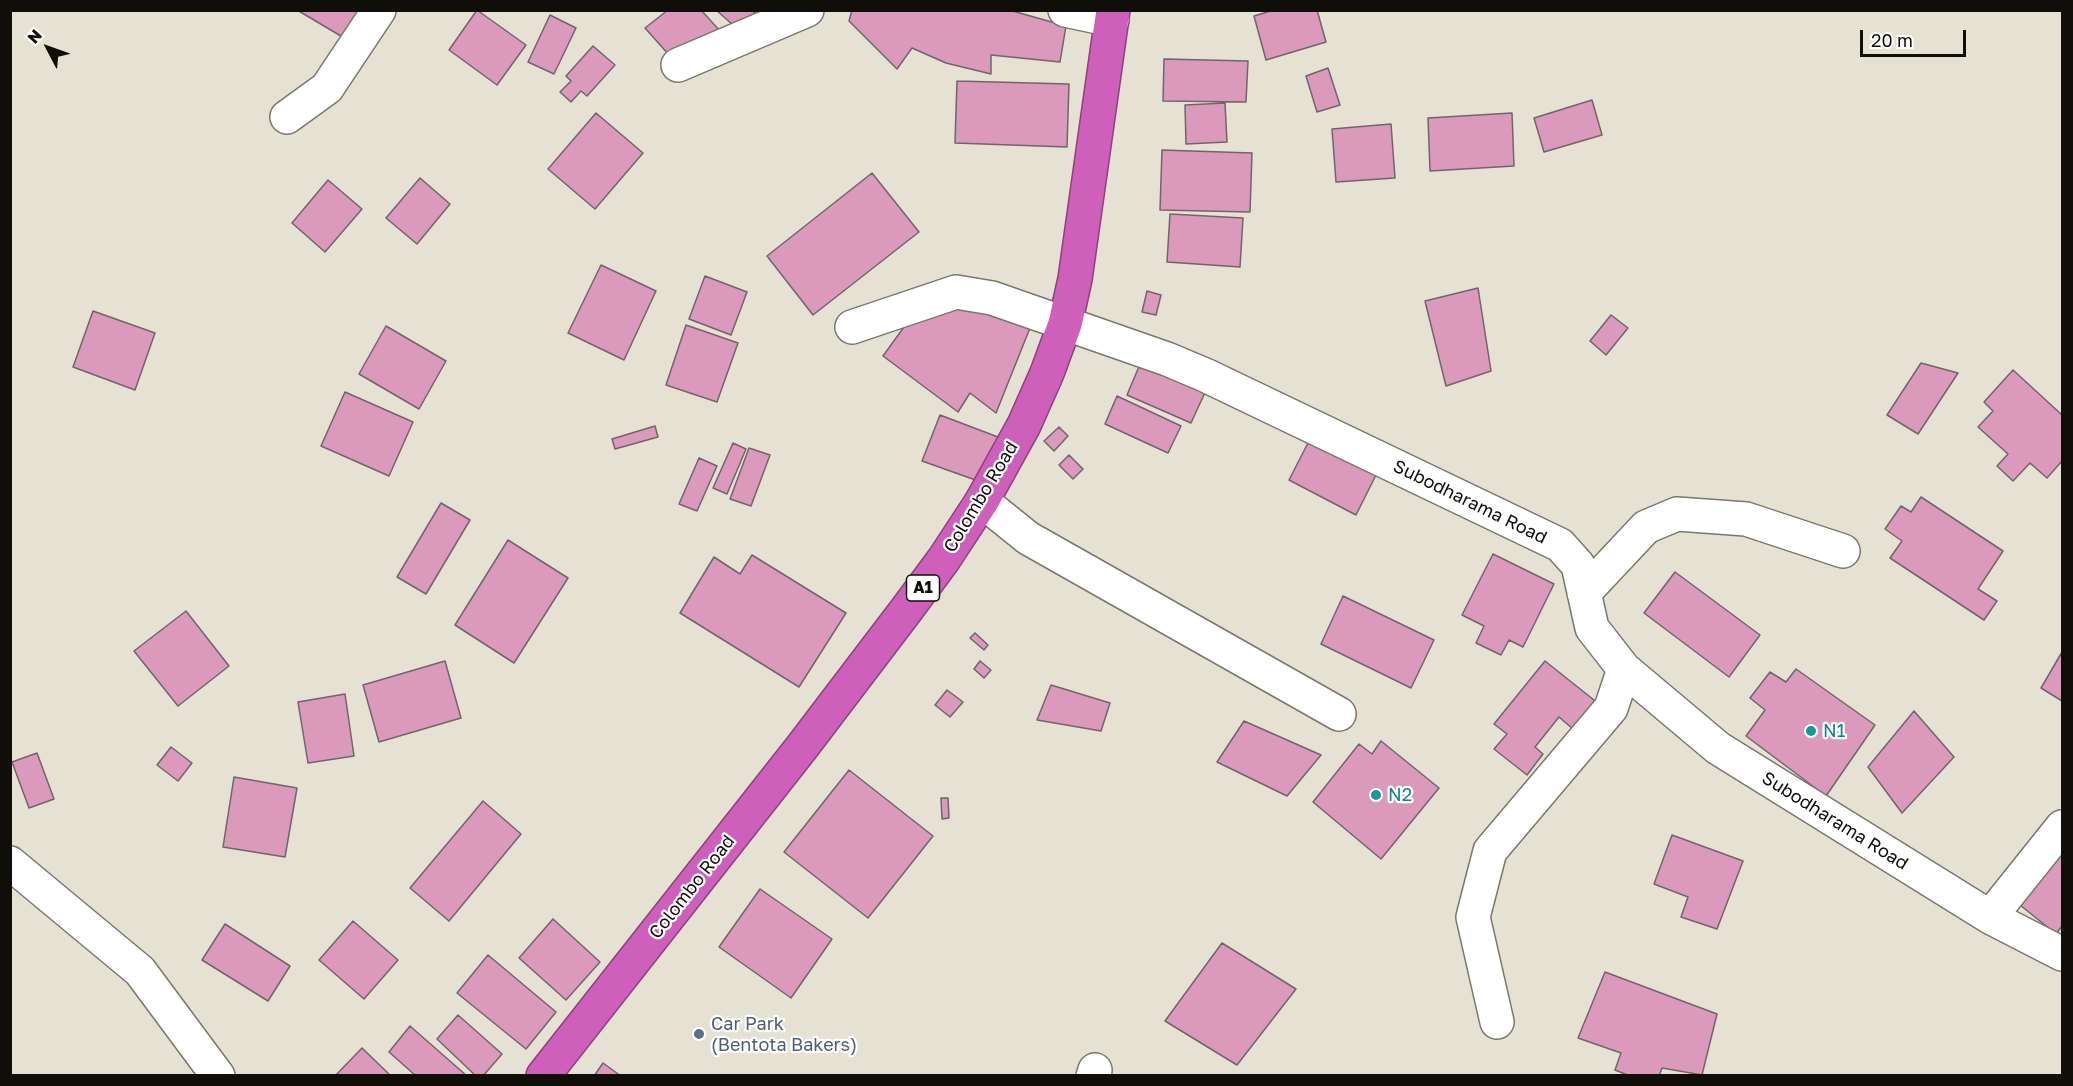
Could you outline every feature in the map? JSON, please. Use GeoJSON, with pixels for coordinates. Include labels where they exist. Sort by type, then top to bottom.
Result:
{"type":"FeatureCollection","features":[{"type":"Feature","properties":{"kind":"highway","name":"Colombo Road"},"geometry":{"type":"LineString","coordinates":[[543,1076],[858,674],[944,559],[982,501],[1028,414],[1047,373],[1065,324],[1077,268],[1112,15]]}},
{"type":"Feature","properties":{"kind":"street"},"geometry":{"type":"LineString","coordinates":[[287,117],[327,88],[379,10]]}},
{"type":"Feature","properties":{"kind":"street"},"geometry":{"type":"LineString","coordinates":[[678,64],[807,10]]}},
{"type":"Feature","properties":{"kind":"street"},"geometry":{"type":"LineString","coordinates":[[1065,10],[1112,15]]}},
{"type":"Feature","properties":{"kind":"street","name":"Subodharama Road"},"geometry":{"type":"LineString","coordinates":[[852,327],[956,292],[992,298],[1167,359],[1205,375],[1560,545],[1578,565],[1592,628],[1624,669],[1718,748],[1990,917],[2062,954]]}},
{"type":"Feature","properties":{"kind":"street"},"geometry":{"type":"LineString","coordinates":[[982,501],[1028,537],[1339,714]]}},
{"type":"Feature","properties":{"kind":"street"},"geometry":{"type":"LineString","coordinates":[[1584,593],[1646,527],[1677,514],[1746,519],[1843,551]]}},
{"type":"Feature","properties":{"kind":"street"},"geometry":{"type":"LineString","coordinates":[[1497,1022],[1473,917],[1490,851],[1611,708],[1624,669]]}},
{"type":"Feature","properties":{"kind":"street"},"geometry":{"type":"LineString","coordinates":[[1990,917],[2062,827]]}},
{"type":"Feature","properties":{"kind":"street"},"geometry":{"type":"LineString","coordinates":[[10,863],[140,971],[218,1076]]}},
{"type":"Feature","properties":{"kind":"building"},"geometry":{"type":"Polygon","coordinates":[[[297,10],[363,10],[346,39],[297,10]]]}},
{"type":"Feature","properties":{"kind":"building"},"geometry":{"type":"Polygon","coordinates":[[[477,10],[526,45],[497,85],[449,50],[477,10]]]}},
{"type":"Feature","properties":{"kind":"building"},"geometry":{"type":"Polygon","coordinates":[[[668,10],[701,10],[721,32],[678,65],[645,28],[668,10]]]}},
{"type":"Feature","properties":{"kind":"building"},"geometry":{"type":"Polygon","coordinates":[[[716,10],[752,10],[756,14],[741,32],[716,10]]]}},
{"type":"Feature","properties":{"kind":"building"},"geometry":{"type":"Polygon","coordinates":[[[852,10],[1009,10],[1066,26],[1060,62],[991,55],[991,74],[946,63],[912,48],[897,69],[849,21],[852,10]]]}},
{"type":"Feature","properties":{"kind":"building"},"geometry":{"type":"Polygon","coordinates":[[[1274,10],[1317,10],[1326,42],[1266,60],[1254,16],[1274,10]]]}},
{"type":"Feature","properties":{"kind":"building"},"geometry":{"type":"Polygon","coordinates":[[[550,15],[576,28],[554,74],[528,62],[550,15]]]}},
{"type":"Feature","properties":{"kind":"building"},"geometry":{"type":"Polygon","coordinates":[[[593,46],[615,65],[587,96],[581,91],[571,102],[560,92],[571,81],[566,76],[593,46]]]}},
{"type":"Feature","properties":{"kind":"building"},"geometry":{"type":"Polygon","coordinates":[[[1164,59],[1248,61],[1246,102],[1163,101],[1164,59]]]}},
{"type":"Feature","properties":{"kind":"building"},"geometry":{"type":"Polygon","coordinates":[[[1328,68],[1340,105],[1317,112],[1306,76],[1328,68]]]}},
{"type":"Feature","properties":{"kind":"building"},"geometry":{"type":"Polygon","coordinates":[[[957,81],[1069,84],[1067,147],[955,143],[957,81]]]}},
{"type":"Feature","properties":{"kind":"building"},"geometry":{"type":"Polygon","coordinates":[[[1592,100],[1602,135],[1544,152],[1534,118],[1592,100]]]}},
{"type":"Feature","properties":{"kind":"building"},"geometry":{"type":"Polygon","coordinates":[[[1225,103],[1227,142],[1186,144],[1185,105],[1225,103]]]}},
{"type":"Feature","properties":{"kind":"building"},"geometry":{"type":"Polygon","coordinates":[[[596,113],[643,153],[595,209],[548,169],[596,113]]]}},
{"type":"Feature","properties":{"kind":"building"},"geometry":{"type":"Polygon","coordinates":[[[1512,113],[1514,166],[1430,171],[1428,118],[1512,113]]]}},
{"type":"Feature","properties":{"kind":"building"},"geometry":{"type":"Polygon","coordinates":[[[1391,124],[1395,178],[1336,182],[1332,129],[1391,124]]]}},
{"type":"Feature","properties":{"kind":"building"},"geometry":{"type":"Polygon","coordinates":[[[1162,150],[1252,153],[1250,212],[1160,210],[1162,150]]]}},
{"type":"Feature","properties":{"kind":"building"},"geometry":{"type":"Polygon","coordinates":[[[872,173],[919,232],[813,315],[767,256],[872,173]]]}},
{"type":"Feature","properties":{"kind":"building"},"geometry":{"type":"Polygon","coordinates":[[[420,178],[450,204],[417,244],[386,218],[420,178]]]}},
{"type":"Feature","properties":{"kind":"building"},"geometry":{"type":"Polygon","coordinates":[[[328,180],[362,209],[325,252],[292,223],[328,180]]]}},
{"type":"Feature","properties":{"kind":"building"},"geometry":{"type":"Polygon","coordinates":[[[1170,214],[1243,218],[1240,267],[1167,262],[1170,214]]]}},
{"type":"Feature","properties":{"kind":"building"},"geometry":{"type":"Polygon","coordinates":[[[601,265],[656,291],[624,360],[568,333],[601,265]]]}},
{"type":"Feature","properties":{"kind":"building"},"geometry":{"type":"Polygon","coordinates":[[[705,276],[747,292],[731,335],[689,319],[705,276]]]}},
{"type":"Feature","properties":{"kind":"building"},"geometry":{"type":"Polygon","coordinates":[[[1478,288],[1491,371],[1446,386],[1425,301],[1478,288]]]}},
{"type":"Feature","properties":{"kind":"building"},"geometry":{"type":"Polygon","coordinates":[[[1147,291],[1161,295],[1156,315],[1142,312],[1147,291]]]}},
{"type":"Feature","properties":{"kind":"building"},"geometry":{"type":"Polygon","coordinates":[[[953,300],[1032,323],[996,413],[970,393],[958,412],[883,356],[904,327],[953,300]]]}},
{"type":"Feature","properties":{"kind":"building"},"geometry":{"type":"Polygon","coordinates":[[[93,311],[155,333],[135,390],[73,367],[93,311]]]}},
{"type":"Feature","properties":{"kind":"building"},"geometry":{"type":"Polygon","coordinates":[[[1611,315],[1628,328],[1606,355],[1590,341],[1611,315]]]}},
{"type":"Feature","properties":{"kind":"building"},"geometry":{"type":"Polygon","coordinates":[[[686,325],[738,343],[717,402],[666,385],[686,325]]]}},
{"type":"Feature","properties":{"kind":"building"},"geometry":{"type":"Polygon","coordinates":[[[386,326],[446,361],[419,409],[359,374],[386,326]]]}},
{"type":"Feature","properties":{"kind":"building"},"geometry":{"type":"Polygon","coordinates":[[[1143,357],[1208,386],[1191,423],[1127,395],[1143,357]]]}},
{"type":"Feature","properties":{"kind":"building"},"geometry":{"type":"Polygon","coordinates":[[[1921,363],[1958,373],[1918,434],[1887,415],[1921,363]]]}},
{"type":"Feature","properties":{"kind":"building"},"geometry":{"type":"Polygon","coordinates":[[[2013,370],[2062,415],[2062,461],[2047,478],[2030,463],[2013,481],[1997,466],[2008,454],[1978,427],[1993,411],[1984,402],[2013,370]]]}},
{"type":"Feature","properties":{"kind":"building"},"geometry":{"type":"Polygon","coordinates":[[[345,392],[413,422],[389,476],[321,446],[345,392]]]}},
{"type":"Feature","properties":{"kind":"building"},"geometry":{"type":"Polygon","coordinates":[[[1117,396],[1181,426],[1168,453],[1105,424],[1117,396]]]}},
{"type":"Feature","properties":{"kind":"building"},"geometry":{"type":"Polygon","coordinates":[[[940,415],[998,437],[981,482],[922,461],[940,415]]]}},
{"type":"Feature","properties":{"kind":"building"},"geometry":{"type":"Polygon","coordinates":[[[655,426],[658,437],[615,449],[612,439],[655,426]]]}},
{"type":"Feature","properties":{"kind":"building"},"geometry":{"type":"Polygon","coordinates":[[[1059,427],[1068,436],[1054,451],[1044,441],[1059,427]]]}},
{"type":"Feature","properties":{"kind":"building"},"geometry":{"type":"Polygon","coordinates":[[[1310,439],[1377,473],[1356,515],[1289,480],[1310,439]]]}},
{"type":"Feature","properties":{"kind":"building"},"geometry":{"type":"Polygon","coordinates":[[[733,443],[746,449],[727,494],[713,488],[733,443]]]}},
{"type":"Feature","properties":{"kind":"building"},"geometry":{"type":"Polygon","coordinates":[[[749,448],[770,455],[751,506],[730,499],[749,448]]]}},
{"type":"Feature","properties":{"kind":"building"},"geometry":{"type":"Polygon","coordinates":[[[1069,455],[1083,469],[1073,479],[1059,465],[1069,455]]]}},
{"type":"Feature","properties":{"kind":"building"},"geometry":{"type":"Polygon","coordinates":[[[699,458],[717,466],[697,511],[679,504],[699,458]]]}},
{"type":"Feature","properties":{"kind":"building"},"geometry":{"type":"Polygon","coordinates":[[[1921,497],[2003,551],[1978,589],[1997,601],[1984,620],[1890,558],[1902,541],[1885,529],[1901,506],[1911,512],[1921,497]]]}},
{"type":"Feature","properties":{"kind":"building"},"geometry":{"type":"Polygon","coordinates":[[[441,503],[470,520],[426,594],[397,577],[441,503]]]}},
{"type":"Feature","properties":{"kind":"building"},"geometry":{"type":"Polygon","coordinates":[[[508,540],[568,578],[514,663],[455,625],[508,540]]]}},
{"type":"Feature","properties":{"kind":"building"},"geometry":{"type":"Polygon","coordinates":[[[1493,554],[1554,584],[1523,647],[1509,640],[1501,655],[1476,643],[1484,626],[1462,615],[1493,554]]]}},
{"type":"Feature","properties":{"kind":"building"},"geometry":{"type":"Polygon","coordinates":[[[752,555],[846,613],[799,687],[680,613],[714,557],[740,574],[752,555]]]}},
{"type":"Feature","properties":{"kind":"building"},"geometry":{"type":"Polygon","coordinates":[[[1675,572],[1760,635],[1729,677],[1644,613],[1675,572]]]}},
{"type":"Feature","properties":{"kind":"building"},"geometry":{"type":"Polygon","coordinates":[[[1343,596],[1434,640],[1411,688],[1321,644],[1343,596]]]}},
{"type":"Feature","properties":{"kind":"building"},"geometry":{"type":"Polygon","coordinates":[[[186,611],[229,666],[178,706],[134,651],[186,611]]]}},
{"type":"Feature","properties":{"kind":"building"},"geometry":{"type":"Polygon","coordinates":[[[975,633],[988,645],[984,650],[970,638],[975,633]]]}},
{"type":"Feature","properties":{"kind":"building"},"geometry":{"type":"Polygon","coordinates":[[[2062,652],[2062,701],[2041,688],[2062,652]]]}},
{"type":"Feature","properties":{"kind":"building"},"geometry":{"type":"Polygon","coordinates":[[[445,661],[461,718],[379,742],[363,685],[445,661]]]}},
{"type":"Feature","properties":{"kind":"building"},"geometry":{"type":"Polygon","coordinates":[[[980,661],[991,670],[984,678],[974,669],[980,661]]]}},
{"type":"Feature","properties":{"kind":"building"},"geometry":{"type":"Polygon","coordinates":[[[1545,661],[1604,708],[1581,736],[1559,717],[1535,747],[1543,754],[1527,775],[1494,749],[1507,734],[1494,724],[1545,661]]]}},
{"type":"Feature","properties":{"kind":"building","name":"N1"},"geometry":{"type":"Polygon","coordinates":[[[1796,669],[1875,725],[1826,796],[1746,736],[1765,710],[1750,698],[1770,672],[1786,682],[1796,669]]]}},
{"type":"Feature","properties":{"kind":"building"},"geometry":{"type":"Polygon","coordinates":[[[1051,685],[1110,703],[1101,731],[1037,720],[1051,685]]]}},
{"type":"Feature","properties":{"kind":"building"},"geometry":{"type":"Polygon","coordinates":[[[947,690],[963,702],[950,717],[935,705],[947,690]]]}},
{"type":"Feature","properties":{"kind":"building"},"geometry":{"type":"Polygon","coordinates":[[[345,694],[354,756],[308,763],[298,702],[345,694]]]}},
{"type":"Feature","properties":{"kind":"building"},"geometry":{"type":"Polygon","coordinates":[[[1914,711],[1954,757],[1902,813],[1868,767],[1914,711]]]}},
{"type":"Feature","properties":{"kind":"building"},"geometry":{"type":"Polygon","coordinates":[[[1244,721],[1321,755],[1287,796],[1217,762],[1244,721]]]}},
{"type":"Feature","properties":{"kind":"building","name":"N2"},"geometry":{"type":"Polygon","coordinates":[[[1381,741],[1439,788],[1381,859],[1313,802],[1359,744],[1372,754],[1381,741]]]}},
{"type":"Feature","properties":{"kind":"building"},"geometry":{"type":"Polygon","coordinates":[[[171,747],[192,763],[178,781],[157,765],[171,747]]]}},
{"type":"Feature","properties":{"kind":"building"},"geometry":{"type":"Polygon","coordinates":[[[37,753],[54,799],[29,808],[12,762],[37,753]]]}},
{"type":"Feature","properties":{"kind":"building"},"geometry":{"type":"Polygon","coordinates":[[[849,770],[933,836],[868,918],[784,852],[849,770]]]}},
{"type":"Feature","properties":{"kind":"building"},"geometry":{"type":"Polygon","coordinates":[[[234,777],[297,788],[285,857],[223,847],[234,777]]]}},
{"type":"Feature","properties":{"kind":"building"},"geometry":{"type":"Polygon","coordinates":[[[941,798],[948,798],[949,818],[942,819],[941,798]]]}},
{"type":"Feature","properties":{"kind":"building"},"geometry":{"type":"Polygon","coordinates":[[[483,801],[521,834],[449,921],[410,888],[483,801]]]}},
{"type":"Feature","properties":{"kind":"building"},"geometry":{"type":"Polygon","coordinates":[[[1672,835],[1743,861],[1717,929],[1681,917],[1688,897],[1654,884],[1672,835]]]}},
{"type":"Feature","properties":{"kind":"building"},"geometry":{"type":"Polygon","coordinates":[[[2062,853],[2062,926],[2056,934],[2020,905],[2062,853]]]}},
{"type":"Feature","properties":{"kind":"building"},"geometry":{"type":"Polygon","coordinates":[[[760,889],[832,939],[791,998],[719,947],[760,889]]]}},
{"type":"Feature","properties":{"kind":"building"},"geometry":{"type":"Polygon","coordinates":[[[553,919],[600,962],[566,1000],[519,958],[553,919]]]}},
{"type":"Feature","properties":{"kind":"building"},"geometry":{"type":"Polygon","coordinates":[[[353,921],[398,960],[364,999],[319,960],[353,921]]]}},
{"type":"Feature","properties":{"kind":"building"},"geometry":{"type":"Polygon","coordinates":[[[225,924],[290,966],[268,1001],[202,960],[225,924]]]}},
{"type":"Feature","properties":{"kind":"building"},"geometry":{"type":"Polygon","coordinates":[[[1222,943],[1296,989],[1237,1065],[1165,1021],[1222,943]]]}},
{"type":"Feature","properties":{"kind":"building"},"geometry":{"type":"Polygon","coordinates":[[[488,955],[556,1012],[526,1049],[457,993],[488,955]]]}},
{"type":"Feature","properties":{"kind":"building"},"geometry":{"type":"Polygon","coordinates":[[[1605,972],[1717,1014],[1702,1075],[1662,1068],[1659,1076],[1630,1076],[1615,1070],[1621,1053],[1578,1038],[1605,972]]]}},
{"type":"Feature","properties":{"kind":"building"},"geometry":{"type":"Polygon","coordinates":[[[458,1015],[502,1054],[483,1076],[476,1076],[437,1039],[458,1015]]]}},
{"type":"Feature","properties":{"kind":"building"},"geometry":{"type":"Polygon","coordinates":[[[410,1026],[467,1076],[416,1076],[389,1052],[410,1026]]]}},
{"type":"Feature","properties":{"kind":"building"},"geometry":{"type":"Polygon","coordinates":[[[362,1048],[391,1076],[335,1076],[362,1048]]]}},
{"type":"Feature","properties":{"kind":"building"},"geometry":{"type":"Polygon","coordinates":[[[603,1063],[621,1076],[594,1076],[603,1063]]]}},
{"type":"Feature","properties":{"kind":"place","name":"N1"},"geometry":{"type":"Point","coordinates":[1811,731]}},
{"type":"Feature","properties":{"kind":"place","name":"N2"},"geometry":{"type":"Point","coordinates":[1376,795]}},
{"type":"Feature","properties":{"kind":"place","name":"Car Park (Bentota Bakers)"},"geometry":{"type":"Point","coordinates":[699,1034]}}]}
